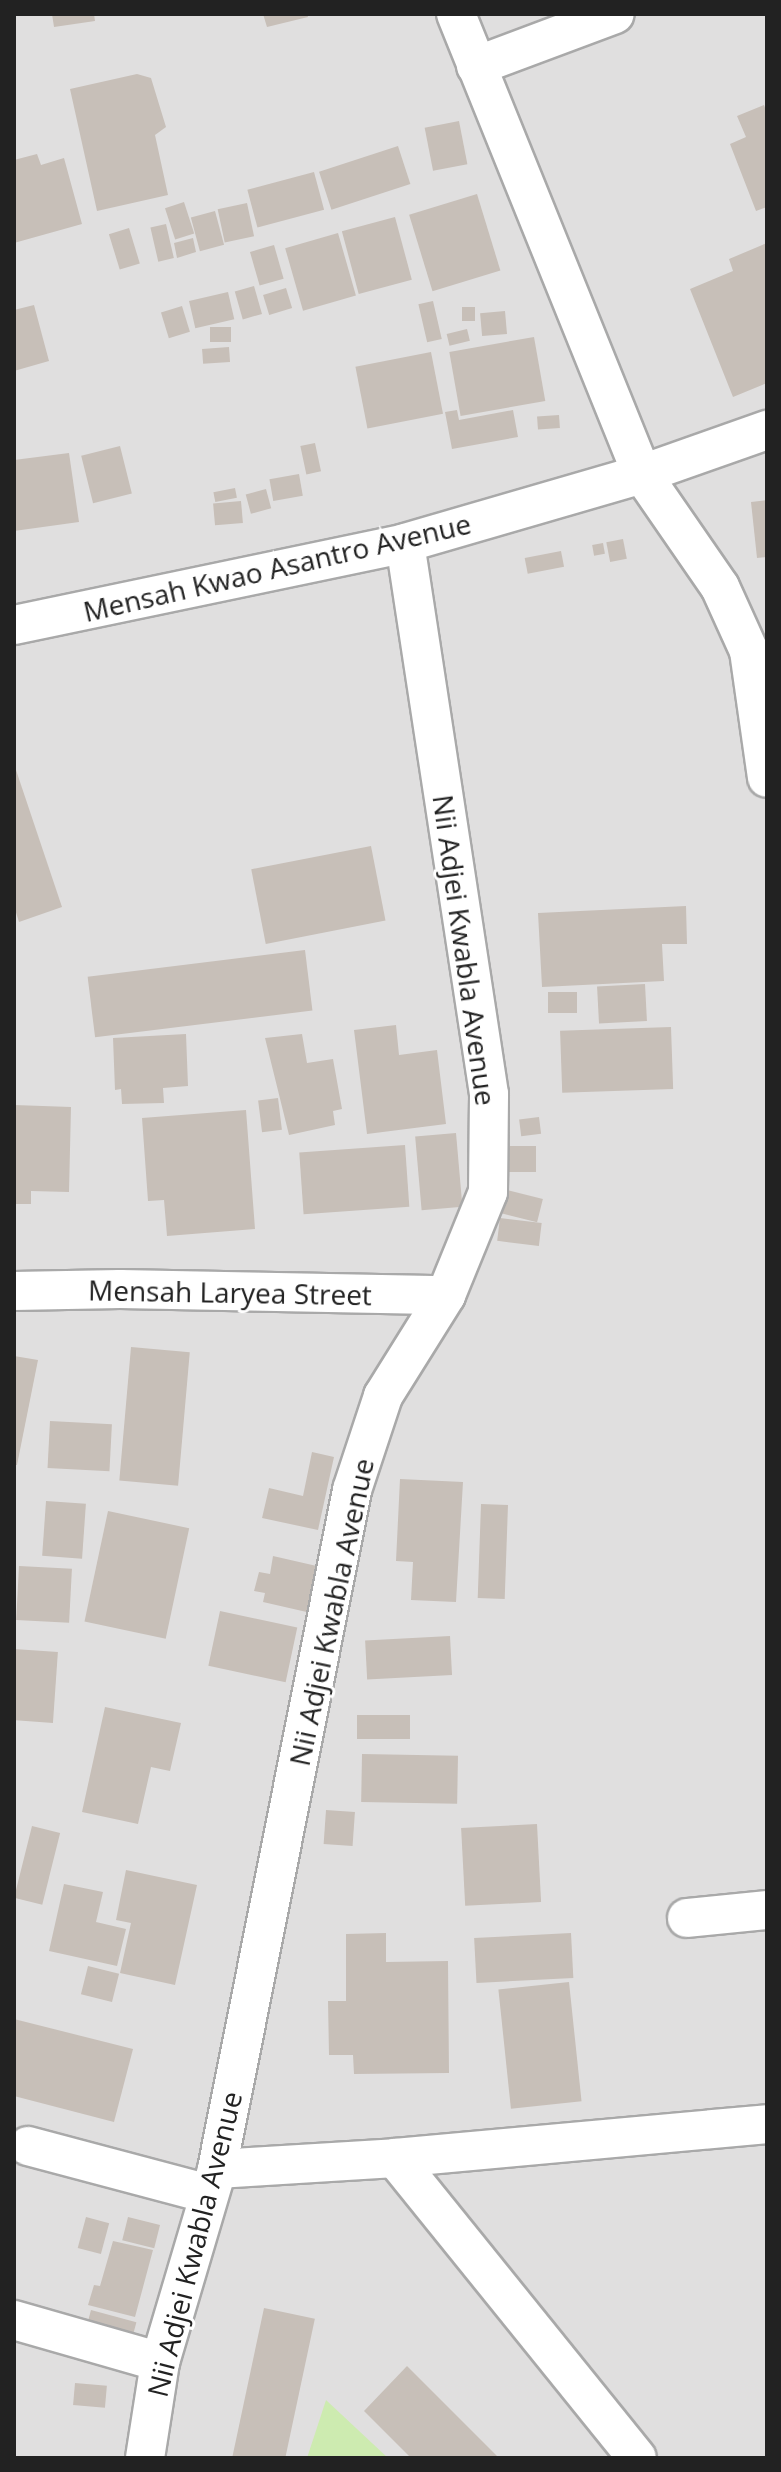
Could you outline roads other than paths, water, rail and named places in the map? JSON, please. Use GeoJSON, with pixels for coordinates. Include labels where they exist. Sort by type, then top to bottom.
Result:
{"type":"FeatureCollection","features":[{"type":"Feature","properties":{"kind":"street"},"geometry":{"type":"LineString","coordinates":[[456,14],[642,474],[720,587],[758,649],[767,778]]}},
{"type":"Feature","properties":{"kind":"street"},"geometry":{"type":"LineString","coordinates":[[476,66],[615,14]]}},
{"type":"Feature","properties":{"kind":"street","name":"Mensah Kwao Asantro Avenue"},"geometry":{"type":"LineString","coordinates":[[14,625],[405,543],[642,474],[767,430]]}},
{"type":"Feature","properties":{"kind":"street","name":"Nii Adjei Kwabla Avenue"},"geometry":{"type":"LineString","coordinates":[[145,2458],[160,2362],[213,2181],[352,1490],[383,1396],[446,1295],[488,1192],[489,1094],[405,543]]}},
{"type":"Feature","properties":{"kind":"street","name":"Mensah Laryea Street"},"geometry":{"type":"LineString","coordinates":[[14,1291],[120,1289],[446,1295]]}},
{"type":"Feature","properties":{"kind":"street"},"geometry":{"type":"LineString","coordinates":[[687,1918],[767,1910]]}},
{"type":"Feature","properties":{"kind":"street"},"geometry":{"type":"LineString","coordinates":[[28,2146],[213,2181],[395,2158],[767,2124]]}},
{"type":"Feature","properties":{"kind":"street"},"geometry":{"type":"LineString","coordinates":[[395,2158],[637,2458]]}},
{"type":"Feature","properties":{"kind":"street"},"geometry":{"type":"LineString","coordinates":[[14,2320],[160,2362]]}}]}
